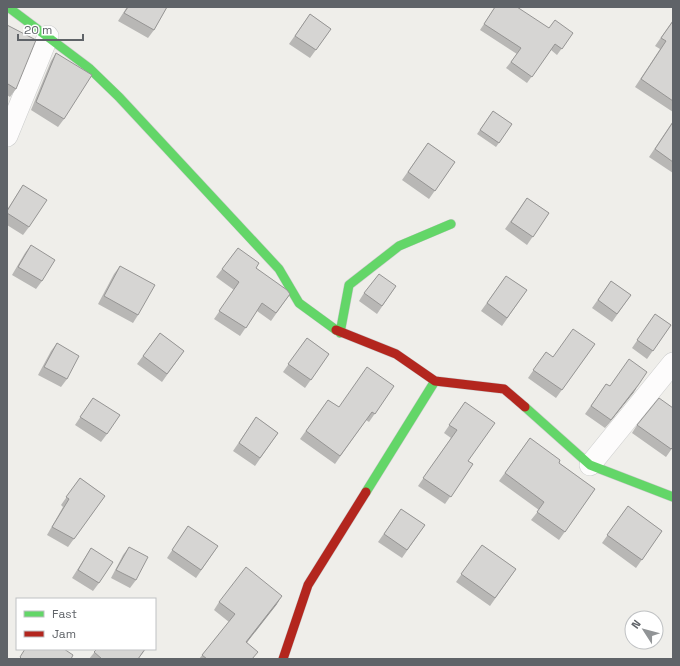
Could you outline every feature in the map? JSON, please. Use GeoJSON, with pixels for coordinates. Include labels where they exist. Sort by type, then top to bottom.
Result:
{"type":"FeatureCollection","features":[{"type":"Feature","properties":{"kind":"street"},"geometry":{"type":"LineString","coordinates":[[8,7],[89,68],[119,97],[279,269],[299,303],[340,333],[396,354],[435,381],[504,389],[590,466],[673,497]]}},
{"type":"Feature","properties":{"kind":"street"},"geometry":{"type":"LineString","coordinates":[[7,136],[48,36]]}},
{"type":"Feature","properties":{"kind":"street"},"geometry":{"type":"LineString","coordinates":[[340,333],[349,285],[399,246],[450,224]]}},
{"type":"Feature","properties":{"kind":"street"},"geometry":{"type":"LineString","coordinates":[[590,466],[673,363]]}},
{"type":"Feature","properties":{"kind":"street"},"geometry":{"type":"LineString","coordinates":[[283,659],[308,585],[435,381]]}},
{"type":"Feature","properties":{"kind":"building"},"geometry":{"type":"Polygon","coordinates":[[[128,7],[167,7],[154,30],[124,13],[128,7]]]}},
{"type":"Feature","properties":{"kind":"building"},"geometry":{"type":"Polygon","coordinates":[[[495,7],[517,7],[549,28],[555,20],[573,33],[562,49],[555,44],[532,77],[511,62],[521,48],[484,24],[495,7]]]}},
{"type":"Feature","properties":{"kind":"building"},"geometry":{"type":"Polygon","coordinates":[[[310,14],[331,29],[316,50],[295,36],[310,14]]]}},
{"type":"Feature","properties":{"kind":"building"},"geometry":{"type":"Polygon","coordinates":[[[673,21],[673,101],[641,79],[666,41],[661,38],[673,21]]]}},
{"type":"Feature","properties":{"kind":"building"},"geometry":{"type":"Polygon","coordinates":[[[7,25],[36,40],[16,89],[8,84],[7,87],[7,25]]]}},
{"type":"Feature","properties":{"kind":"building"},"geometry":{"type":"Polygon","coordinates":[[[56,53],[92,75],[64,119],[36,102],[56,53]]]}},
{"type":"Feature","properties":{"kind":"building"},"geometry":{"type":"Polygon","coordinates":[[[493,111],[512,124],[499,143],[480,130],[493,111]]]}},
{"type":"Feature","properties":{"kind":"building"},"geometry":{"type":"Polygon","coordinates":[[[673,122],[673,162],[655,149],[673,122]]]}},
{"type":"Feature","properties":{"kind":"building"},"geometry":{"type":"Polygon","coordinates":[[[428,143],[455,162],[435,191],[408,172],[428,143]]]}},
{"type":"Feature","properties":{"kind":"building"},"geometry":{"type":"Polygon","coordinates":[[[23,185],[47,200],[29,227],[7,213],[23,185]]]}},
{"type":"Feature","properties":{"kind":"building"},"geometry":{"type":"Polygon","coordinates":[[[527,198],[549,213],[533,237],[511,222],[527,198]]]}},
{"type":"Feature","properties":{"kind":"building"},"geometry":{"type":"Polygon","coordinates":[[[31,245],[55,260],[42,281],[18,267],[31,245]]]}},
{"type":"Feature","properties":{"kind":"building"},"geometry":{"type":"Polygon","coordinates":[[[238,248],[259,263],[256,268],[287,290],[290,294],[276,313],[262,303],[246,328],[219,311],[239,282],[222,269],[238,248]]]}},
{"type":"Feature","properties":{"kind":"building"},"geometry":{"type":"Polygon","coordinates":[[[120,266],[155,285],[138,315],[104,296],[120,266]]]}},
{"type":"Feature","properties":{"kind":"building"},"geometry":{"type":"Polygon","coordinates":[[[379,274],[396,286],[382,306],[364,293],[379,274]]]}},
{"type":"Feature","properties":{"kind":"building"},"geometry":{"type":"Polygon","coordinates":[[[506,276],[527,290],[507,318],[487,303],[506,276]]]}},
{"type":"Feature","properties":{"kind":"building"},"geometry":{"type":"Polygon","coordinates":[[[611,281],[631,295],[617,314],[598,300],[611,281]]]}},
{"type":"Feature","properties":{"kind":"building"},"geometry":{"type":"Polygon","coordinates":[[[655,314],[671,325],[653,351],[637,340],[655,314]]]}},
{"type":"Feature","properties":{"kind":"building"},"geometry":{"type":"Polygon","coordinates":[[[573,329],[595,344],[562,390],[533,370],[546,352],[553,357],[573,329]]]}},
{"type":"Feature","properties":{"kind":"building"},"geometry":{"type":"Polygon","coordinates":[[[160,333],[184,351],[167,374],[143,356],[160,333]]]}},
{"type":"Feature","properties":{"kind":"building"},"geometry":{"type":"Polygon","coordinates":[[[307,338],[329,354],[311,380],[288,364],[307,338]]]}},
{"type":"Feature","properties":{"kind":"building"},"geometry":{"type":"Polygon","coordinates":[[[57,343],[79,356],[67,379],[44,367],[57,343]]]}},
{"type":"Feature","properties":{"kind":"building"},"geometry":{"type":"Polygon","coordinates":[[[629,359],[647,372],[611,420],[591,406],[606,384],[610,386],[629,359]]]}},
{"type":"Feature","properties":{"kind":"building"},"geometry":{"type":"Polygon","coordinates":[[[367,367],[394,386],[375,414],[372,412],[340,456],[306,431],[328,400],[339,407],[367,367]]]}},
{"type":"Feature","properties":{"kind":"building"},"geometry":{"type":"Polygon","coordinates":[[[93,398],[120,415],[107,434],[80,417],[93,398]]]}},
{"type":"Feature","properties":{"kind":"building"},"geometry":{"type":"Polygon","coordinates":[[[659,398],[673,408],[673,447],[671,449],[637,425],[659,398]]]}},
{"type":"Feature","properties":{"kind":"building"},"geometry":{"type":"Polygon","coordinates":[[[465,402],[495,423],[468,461],[473,464],[451,497],[423,478],[457,430],[449,425],[465,402]]]}},
{"type":"Feature","properties":{"kind":"building"},"geometry":{"type":"Polygon","coordinates":[[[256,417],[278,433],[260,458],[239,443],[256,417]]]}},
{"type":"Feature","properties":{"kind":"building"},"geometry":{"type":"Polygon","coordinates":[[[530,438],[560,460],[559,463],[595,489],[565,532],[537,512],[544,502],[505,473],[530,438]]]}},
{"type":"Feature","properties":{"kind":"building"},"geometry":{"type":"Polygon","coordinates":[[[80,478],[105,496],[74,539],[52,527],[69,499],[66,497],[80,478]]]}},
{"type":"Feature","properties":{"kind":"building"},"geometry":{"type":"Polygon","coordinates":[[[628,506],[662,531],[642,560],[607,535],[628,506]]]}},
{"type":"Feature","properties":{"kind":"building"},"geometry":{"type":"Polygon","coordinates":[[[401,509],[425,525],[407,550],[384,534],[401,509]]]}},
{"type":"Feature","properties":{"kind":"building"},"geometry":{"type":"Polygon","coordinates":[[[188,526],[218,546],[201,570],[172,550],[188,526]]]}},
{"type":"Feature","properties":{"kind":"building"},"geometry":{"type":"Polygon","coordinates":[[[482,545],[516,569],[495,598],[461,574],[482,545]]]}},
{"type":"Feature","properties":{"kind":"building"},"geometry":{"type":"Polygon","coordinates":[[[129,547],[148,557],[136,580],[116,570],[129,547]]]}},
{"type":"Feature","properties":{"kind":"building"},"geometry":{"type":"Polygon","coordinates":[[[91,548],[113,562],[99,583],[78,570],[91,548]]]}},
{"type":"Feature","properties":{"kind":"building"},"geometry":{"type":"Polygon","coordinates":[[[246,567],[282,596],[246,642],[258,652],[252,659],[207,659],[202,655],[235,614],[219,602],[246,567]]]}},
{"type":"Feature","properties":{"kind":"building"},"geometry":{"type":"Polygon","coordinates":[[[24,650],[66,650],[73,655],[71,659],[22,659],[20,657],[24,650]]]}},
{"type":"Feature","properties":{"kind":"building"},"geometry":{"type":"Polygon","coordinates":[[[96,650],[144,650],[138,659],[102,659],[94,652],[96,650]]]}},
{"type":"Feature","properties":{"kind":"traffic: fast"},"geometry":{"type":"LineString","coordinates":[[8,7],[89,68],[119,97],[279,269],[299,303],[336,330]]}},
{"type":"Feature","properties":{"kind":"traffic: fast"},"geometry":{"type":"LineString","coordinates":[[340,333],[349,285],[399,246],[451,224]]}},
{"type":"Feature","properties":{"kind":"traffic: fast"},"geometry":{"type":"LineString","coordinates":[[366,492],[435,381]]}},
{"type":"Feature","properties":{"kind":"traffic: fast"},"geometry":{"type":"LineString","coordinates":[[525,407],[590,465],[673,497]]}},
{"type":"Feature","properties":{"kind":"traffic: jam"},"geometry":{"type":"LineString","coordinates":[[336,330],[396,354],[435,381],[504,389],[525,407]]}},
{"type":"Feature","properties":{"kind":"traffic: jam"},"geometry":{"type":"LineString","coordinates":[[283,659],[308,585],[366,492]]}}]}
